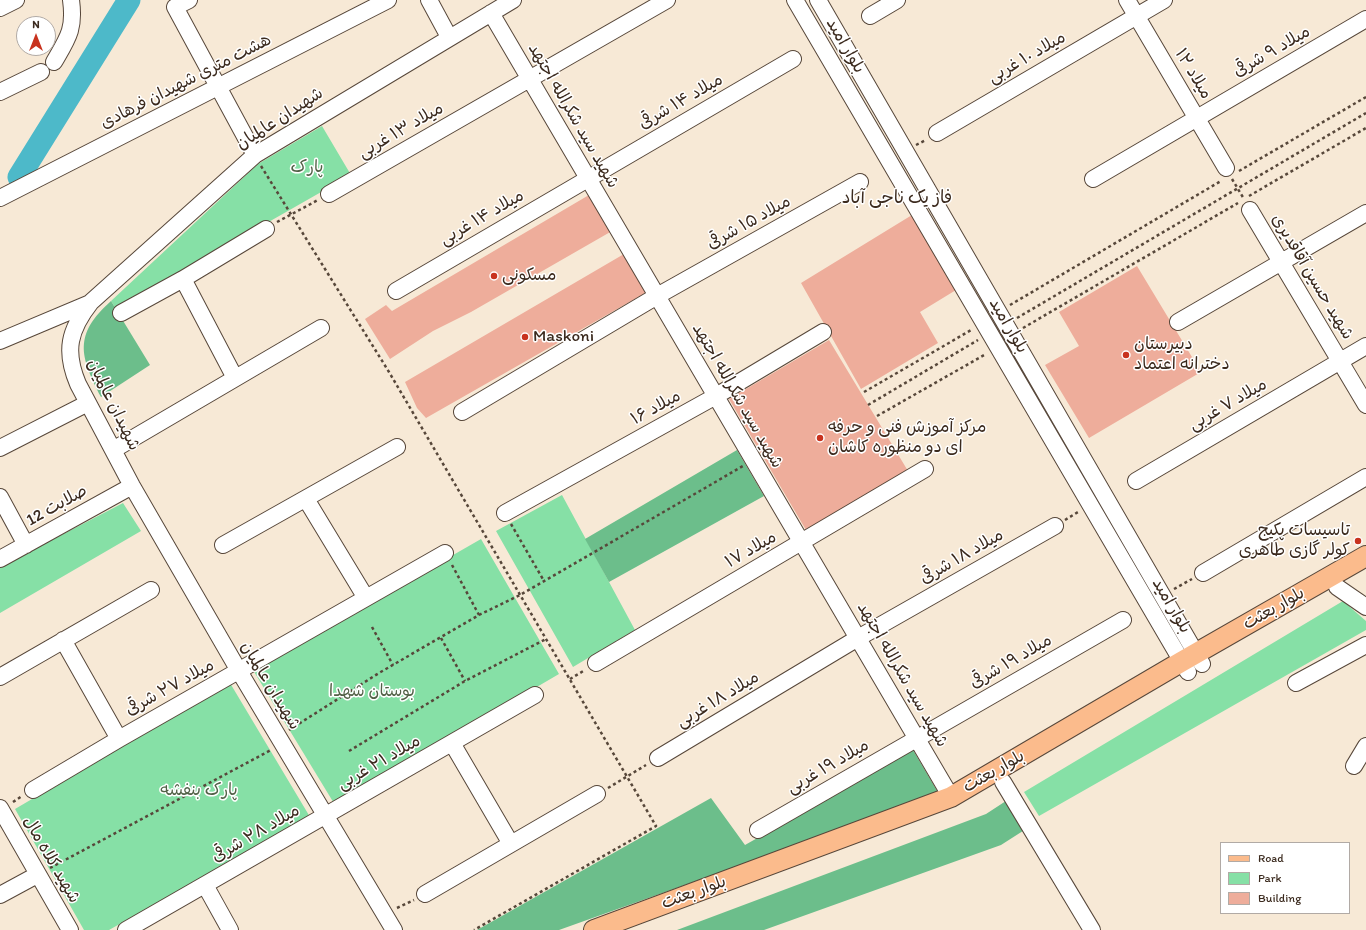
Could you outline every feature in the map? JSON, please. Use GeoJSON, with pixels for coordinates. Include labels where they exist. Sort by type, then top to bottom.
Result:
{"type":"FeatureCollection","features":[{"type":"Feature","properties":{"kind":"main road","name":"بلوار بعثت"},"geometry":{"type":"LineString","coordinates":[[630,930],[958,808],[1003,782],[1366,556]]}},
{"type":"Feature","properties":{"kind":"main road","name":"بلوار بعثت"},"geometry":{"type":"LineString","coordinates":[[594,930],[952,797],[1192,663],[1366,571]]}},
{"type":"Feature","properties":{"kind":"street"},"geometry":{"type":"LineString","coordinates":[[0,8],[16,0]]}},
{"type":"Feature","properties":{"kind":"street"},"geometry":{"type":"LineString","coordinates":[[54,62],[70,36],[73,14],[71,0]]}},
{"type":"Feature","properties":{"kind":"street","name":"هشت متری شهیدان فرهادی"},"geometry":{"type":"LineString","coordinates":[[0,198],[388,0]]}},
{"type":"Feature","properties":{"kind":"street"},"geometry":{"type":"LineString","coordinates":[[429,0],[450,37]]}},
{"type":"Feature","properties":{"kind":"street","name":"شهیدان عالمیان"},"geometry":{"type":"LineString","coordinates":[[394,930],[239,671],[132,486],[88,403],[72,368],[69,355],[70,344],[75,327],[91,302],[256,158],[450,37],[514,0]]}},
{"type":"Feature","properties":{"kind":"street","name":"میلاد ۱۳ غربی"},"geometry":{"type":"LineString","coordinates":[[329,194],[668,0]]}},
{"type":"Feature","properties":{"kind":"street","name":"بلوار امید"},"geometry":{"type":"LineString","coordinates":[[795,0],[1010,367],[1192,663]]}},
{"type":"Feature","properties":{"kind":"street","name":"بلوار امید"},"geometry":{"type":"LineString","coordinates":[[818,0],[1025,357],[1192,663]]}},
{"type":"Feature","properties":{"kind":"street"},"geometry":{"type":"LineString","coordinates":[[870,16],[897,0]]}},
{"type":"Feature","properties":{"kind":"street","name":"میلاد ۱۲"},"geometry":{"type":"LineString","coordinates":[[1126,0],[1228,172]]}},
{"type":"Feature","properties":{"kind":"street","name":"میلاد ۱۰ غربی"},"geometry":{"type":"LineString","coordinates":[[937,133],[1164,0]]}},
{"type":"Feature","properties":{"kind":"street"},"geometry":{"type":"LineString","coordinates":[[182,4],[218,87],[256,158]]}},
{"type":"Feature","properties":{"kind":"street","name":"شهید سید شکرالله اجتهد"},"geometry":{"type":"LineString","coordinates":[[491,13],[952,797]]}},
{"type":"Feature","properties":{"kind":"street","name":"میلاد ۹ شرقی"},"geometry":{"type":"LineString","coordinates":[[1093,179],[1366,19]]}},
{"type":"Feature","properties":{"kind":"street","name":"میلاد ۱۴ شرقی"},"geometry":{"type":"LineString","coordinates":[[588,178],[792,59]]}},
{"type":"Feature","properties":{"kind":"street"},"geometry":{"type":"LineString","coordinates":[[0,92],[41,72]]}},
{"type":"Feature","properties":{"kind":"street","name":"میلاد ۱۴ غربی"},"geometry":{"type":"LineString","coordinates":[[396,291],[588,178]]}},
{"type":"Feature","properties":{"kind":"street","name":"میلاد ۱۵ شرقی"},"geometry":{"type":"LineString","coordinates":[[462,412],[657,296],[860,182]]}},
{"type":"Feature","properties":{"kind":"street","name":"شهید حسین آقاقدیری"},"geometry":{"type":"LineString","coordinates":[[1247,204],[1366,406]]}},
{"type":"Feature","properties":{"kind":"street"},"geometry":{"type":"LineString","coordinates":[[1178,322],[1366,212]]}},
{"type":"Feature","properties":{"kind":"street"},"geometry":{"type":"LineString","coordinates":[[121,313],[266,229]]}},
{"type":"Feature","properties":{"kind":"street"},"geometry":{"type":"LineString","coordinates":[[183,278],[235,378]]}},
{"type":"Feature","properties":{"kind":"street"},"geometry":{"type":"LineString","coordinates":[[973,304],[988,294]]}},
{"type":"Feature","properties":{"kind":"street"},"geometry":{"type":"LineString","coordinates":[[0,341],[91,302]]}},
{"type":"Feature","properties":{"kind":"street"},"geometry":{"type":"LineString","coordinates":[[113,450],[321,328]]}},
{"type":"Feature","properties":{"kind":"street","name":"میلاد ۱۶"},"geometry":{"type":"LineString","coordinates":[[505,513],[716,396],[823,332]]}},
{"type":"Feature","properties":{"kind":"street","name":"میلاد ۷ غربی"},"geometry":{"type":"LineString","coordinates":[[1136,481],[1366,346]]}},
{"type":"Feature","properties":{"kind":"street"},"geometry":{"type":"LineString","coordinates":[[1010,367],[1025,357]]}},
{"type":"Feature","properties":{"kind":"street"},"geometry":{"type":"LineString","coordinates":[[0,448],[88,403]]}},
{"type":"Feature","properties":{"kind":"street"},"geometry":{"type":"LineString","coordinates":[[223,545],[397,447]]}},
{"type":"Feature","properties":{"kind":"street","name":"میلاد ۱۷"},"geometry":{"type":"LineString","coordinates":[[596,663],[925,469]]}},
{"type":"Feature","properties":{"kind":"street"},"geometry":{"type":"LineString","coordinates":[[1203,573],[1366,477]]}},
{"type":"Feature","properties":{"kind":"street","name":"صلابت 12"},"geometry":{"type":"LineString","coordinates":[[0,559],[132,486]]}},
{"type":"Feature","properties":{"kind":"street"},"geometry":{"type":"LineString","coordinates":[[0,497],[26,545]]}},
{"type":"Feature","properties":{"kind":"street"},"geometry":{"type":"LineString","coordinates":[[306,499],[366,598]]}},
{"type":"Feature","properties":{"kind":"street","name":"میلاد ۱۸ شرقی"},"geometry":{"type":"LineString","coordinates":[[858,638],[1055,526]]}},
{"type":"Feature","properties":{"kind":"street","name":"میلاد ۲۷ شرقی"},"geometry":{"type":"LineString","coordinates":[[33,790],[119,739],[445,553]]}},
{"type":"Feature","properties":{"kind":"street"},"geometry":{"type":"LineString","coordinates":[[1337,587],[1366,607]]}},
{"type":"Feature","properties":{"kind":"street"},"geometry":{"type":"LineString","coordinates":[[0,677],[151,590]]}},
{"type":"Feature","properties":{"kind":"street","name":"میلاد ۱۹ شرقی"},"geometry":{"type":"LineString","coordinates":[[916,738],[1123,620]]}},
{"type":"Feature","properties":{"kind":"street","name":"میلاد ۱۸ غربی"},"geometry":{"type":"LineString","coordinates":[[658,758],[858,638]]}},
{"type":"Feature","properties":{"kind":"street"},"geometry":{"type":"LineString","coordinates":[[63,640],[119,739]]}},
{"type":"Feature","properties":{"kind":"street"},"geometry":{"type":"LineString","coordinates":[[1296,683],[1366,645]]}},
{"type":"Feature","properties":{"kind":"street","name":"میلاد ۲۱ غربی"},"geometry":{"type":"LineString","coordinates":[[326,816],[535,695]]}},
{"type":"Feature","properties":{"kind":"street","name":"میلاد ۱۹ غربی"},"geometry":{"type":"LineString","coordinates":[[758,830],[916,738]]}},
{"type":"Feature","properties":{"kind":"street"},"geometry":{"type":"LineString","coordinates":[[452,743],[511,844]]}},
{"type":"Feature","properties":{"kind":"street"},"geometry":{"type":"LineString","coordinates":[[1354,766],[1366,746]]}},
{"type":"Feature","properties":{"kind":"street"},"geometry":{"type":"LineString","coordinates":[[1003,782],[1092,930]]}},
{"type":"Feature","properties":{"kind":"street"},"geometry":{"type":"LineString","coordinates":[[425,894],[597,794]]}},
{"type":"Feature","properties":{"kind":"street","name":"شهید کلاه مال"},"geometry":{"type":"LineString","coordinates":[[0,809],[70,930]]}},
{"type":"Feature","properties":{"kind":"street","name":"میلاد ۲۸ شرقی"},"geometry":{"type":"LineString","coordinates":[[126,930],[326,816]]}},
{"type":"Feature","properties":{"kind":"street"},"geometry":{"type":"LineString","coordinates":[[0,895],[37,875]]}},
{"type":"Feature","properties":{"kind":"street"},"geometry":{"type":"LineString","coordinates":[[205,885],[230,930]]}},
{"type":"Feature","properties":{"kind":"path"},"geometry":{"type":"LineString","coordinates":[[1006,307],[1228,172],[1366,97]]}},
{"type":"Feature","properties":{"kind":"path"},"geometry":{"type":"LineString","coordinates":[[1013,320],[1366,113]]}},
{"type":"Feature","properties":{"kind":"path"},"geometry":{"type":"LineString","coordinates":[[1020,331],[1247,204],[1366,128]]}},
{"type":"Feature","properties":{"kind":"path"},"geometry":{"type":"LineString","coordinates":[[906,151],[937,133]]}},
{"type":"Feature","properties":{"kind":"path"},"geometry":{"type":"LineString","coordinates":[[256,158],[389,372],[656,826],[474,930]]}},
{"type":"Feature","properties":{"kind":"path"},"geometry":{"type":"LineString","coordinates":[[1228,172],[1247,204]]}},
{"type":"Feature","properties":{"kind":"path"},"geometry":{"type":"LineString","coordinates":[[291,214],[329,194]]}},
{"type":"Feature","properties":{"kind":"path"},"geometry":{"type":"LineString","coordinates":[[864,392],[978,326]]}},
{"type":"Feature","properties":{"kind":"path"},"geometry":{"type":"LineString","coordinates":[[868,405],[984,337]]}},
{"type":"Feature","properties":{"kind":"path"},"geometry":{"type":"LineString","coordinates":[[877,416],[992,350]]}},
{"type":"Feature","properties":{"kind":"path"},"geometry":{"type":"LineString","coordinates":[[287,731],[393,665],[479,615],[520,595],[753,460]]}},
{"type":"Feature","properties":{"kind":"path"},"geometry":{"type":"LineString","coordinates":[[1055,526],[1084,509]]}},
{"type":"Feature","properties":{"kind":"path"},"geometry":{"type":"LineString","coordinates":[[505,513],[544,581]]}},
{"type":"Feature","properties":{"kind":"path"},"geometry":{"type":"LineString","coordinates":[[445,553],[479,615]]}},
{"type":"Feature","properties":{"kind":"path"},"geometry":{"type":"LineString","coordinates":[[1172,590],[1203,573]]}},
{"type":"Feature","properties":{"kind":"path"},"geometry":{"type":"LineString","coordinates":[[372,627],[393,665]]}},
{"type":"Feature","properties":{"kind":"path"},"geometry":{"type":"LineString","coordinates":[[441,638],[466,681]]}},
{"type":"Feature","properties":{"kind":"path"},"geometry":{"type":"LineString","coordinates":[[349,751],[466,681],[546,639]]}},
{"type":"Feature","properties":{"kind":"path"},"geometry":{"type":"LineString","coordinates":[[570,679],[596,663]]}},
{"type":"Feature","properties":{"kind":"path"},"geometry":{"type":"LineString","coordinates":[[37,875],[274,748]]}},
{"type":"Feature","properties":{"kind":"path"},"geometry":{"type":"LineString","coordinates":[[597,794],[658,758]]}},
{"type":"Feature","properties":{"kind":"path"},"geometry":{"type":"LineString","coordinates":[[0,809],[33,790]]}},
{"type":"Feature","properties":{"kind":"path"},"geometry":{"type":"LineString","coordinates":[[393,910],[425,894]]}},
{"type":"Feature","properties":{"kind":"green space","name":"پارک"},"geometry":{"type":"Polygon","coordinates":[[[322,126],[351,175],[116,309],[111,301],[258,164],[322,126]]]}},
{"type":"Feature","properties":{"kind":"green space"},"geometry":{"type":"Polygon","coordinates":[[[111,301],[150,365],[101,397],[88,369],[84,346],[90,325],[111,301]]]}},
{"type":"Feature","properties":{"kind":"green space"},"geometry":{"type":"Polygon","coordinates":[[[737,450],[764,496],[609,582],[585,539],[737,450]]]}},
{"type":"Feature","properties":{"kind":"green space"},"geometry":{"type":"Polygon","coordinates":[[[562,495],[635,630],[573,667],[496,531],[562,495]]]}},
{"type":"Feature","properties":{"kind":"green space"},"geometry":{"type":"Polygon","coordinates":[[[123,503],[141,531],[0,613],[0,567],[123,503]]]}},
{"type":"Feature","properties":{"kind":"green space","name":"بوستان شهدا"},"geometry":{"type":"Polygon","coordinates":[[[481,539],[559,674],[335,805],[253,670],[481,539]]]}},
{"type":"Feature","properties":{"kind":"green space"},"geometry":{"type":"Polygon","coordinates":[[[1343,601],[1366,621],[1366,630],[1039,816],[1024,792],[1343,601]]]}},
{"type":"Feature","properties":{"kind":"green space","name":"پارک بنفشه"},"geometry":{"type":"Polygon","coordinates":[[[230,683],[310,817],[109,930],[84,930],[15,809],[230,683]]]}},
{"type":"Feature","properties":{"kind":"green space"},"geometry":{"type":"Polygon","coordinates":[[[913,750],[939,794],[559,930],[477,930],[711,798],[745,845],[913,750]]]}},
{"type":"Feature","properties":{"kind":"green space"},"geometry":{"type":"Polygon","coordinates":[[[1009,799],[1026,829],[1001,845],[764,930],[677,930],[986,814],[1009,799]]]}},
{"type":"Feature","properties":{"kind":"building","name":"مسکونی"},"geometry":{"type":"Polygon","coordinates":[[[589,195],[612,231],[471,312],[433,331],[390,359],[365,319],[386,305],[392,311],[589,195]]]}},
{"type":"Feature","properties":{"kind":"building"},"geometry":{"type":"Polygon","coordinates":[[[912,215],[956,290],[920,312],[938,343],[861,389],[801,283],[912,215]]]}},
{"type":"Feature","properties":{"kind":"building","name":"Maskoni"},"geometry":{"type":"Polygon","coordinates":[[[624,254],[647,292],[426,418],[417,408],[405,382],[624,254]]]}},
{"type":"Feature","properties":{"kind":"building","name":"دبیرستان دخترانه اعتماد"},"geometry":{"type":"Polygon","coordinates":[[[1137,266],[1201,372],[1089,438],[1045,365],[1079,346],[1059,312],[1137,266]]]}},
{"type":"Feature","properties":{"kind":"building","name":"مرکز آموزش فنی و حرفه ای دو منظوره کاشان"},"geometry":{"type":"Polygon","coordinates":[[[829,340],[908,471],[806,530],[729,399],[829,340]]]}},
{"type":"Feature","properties":{"kind":"waterway"},"geometry":{"type":"LineString","coordinates":[[19,177],[129,0]]}},
{"type":"Feature","properties":{"kind":"place","name":"مسکونی"},"geometry":{"type":"Point","coordinates":[494,276]}},
{"type":"Feature","properties":{"kind":"place","name":"Maskoni"},"geometry":{"type":"Point","coordinates":[525,337]}},
{"type":"Feature","properties":{"kind":"place","name":"دبیرستان دخترانه اعتماد"},"geometry":{"type":"Point","coordinates":[1126,355]}},
{"type":"Feature","properties":{"kind":"place","name":"مرکز آموزش فنی و حرفه ای دو منظوره کاشان"},"geometry":{"type":"Point","coordinates":[820,438]}},
{"type":"Feature","properties":{"kind":"place","name":"تاسیسات پکیج کولر گازی طاهری"},"geometry":{"type":"Point","coordinates":[1358,541]}},
{"type":"Feature","properties":{"kind":"district","name":"فاز یک ناجی آباد"},"geometry":{"type":"Point","coordinates":[897,198]}}]}
